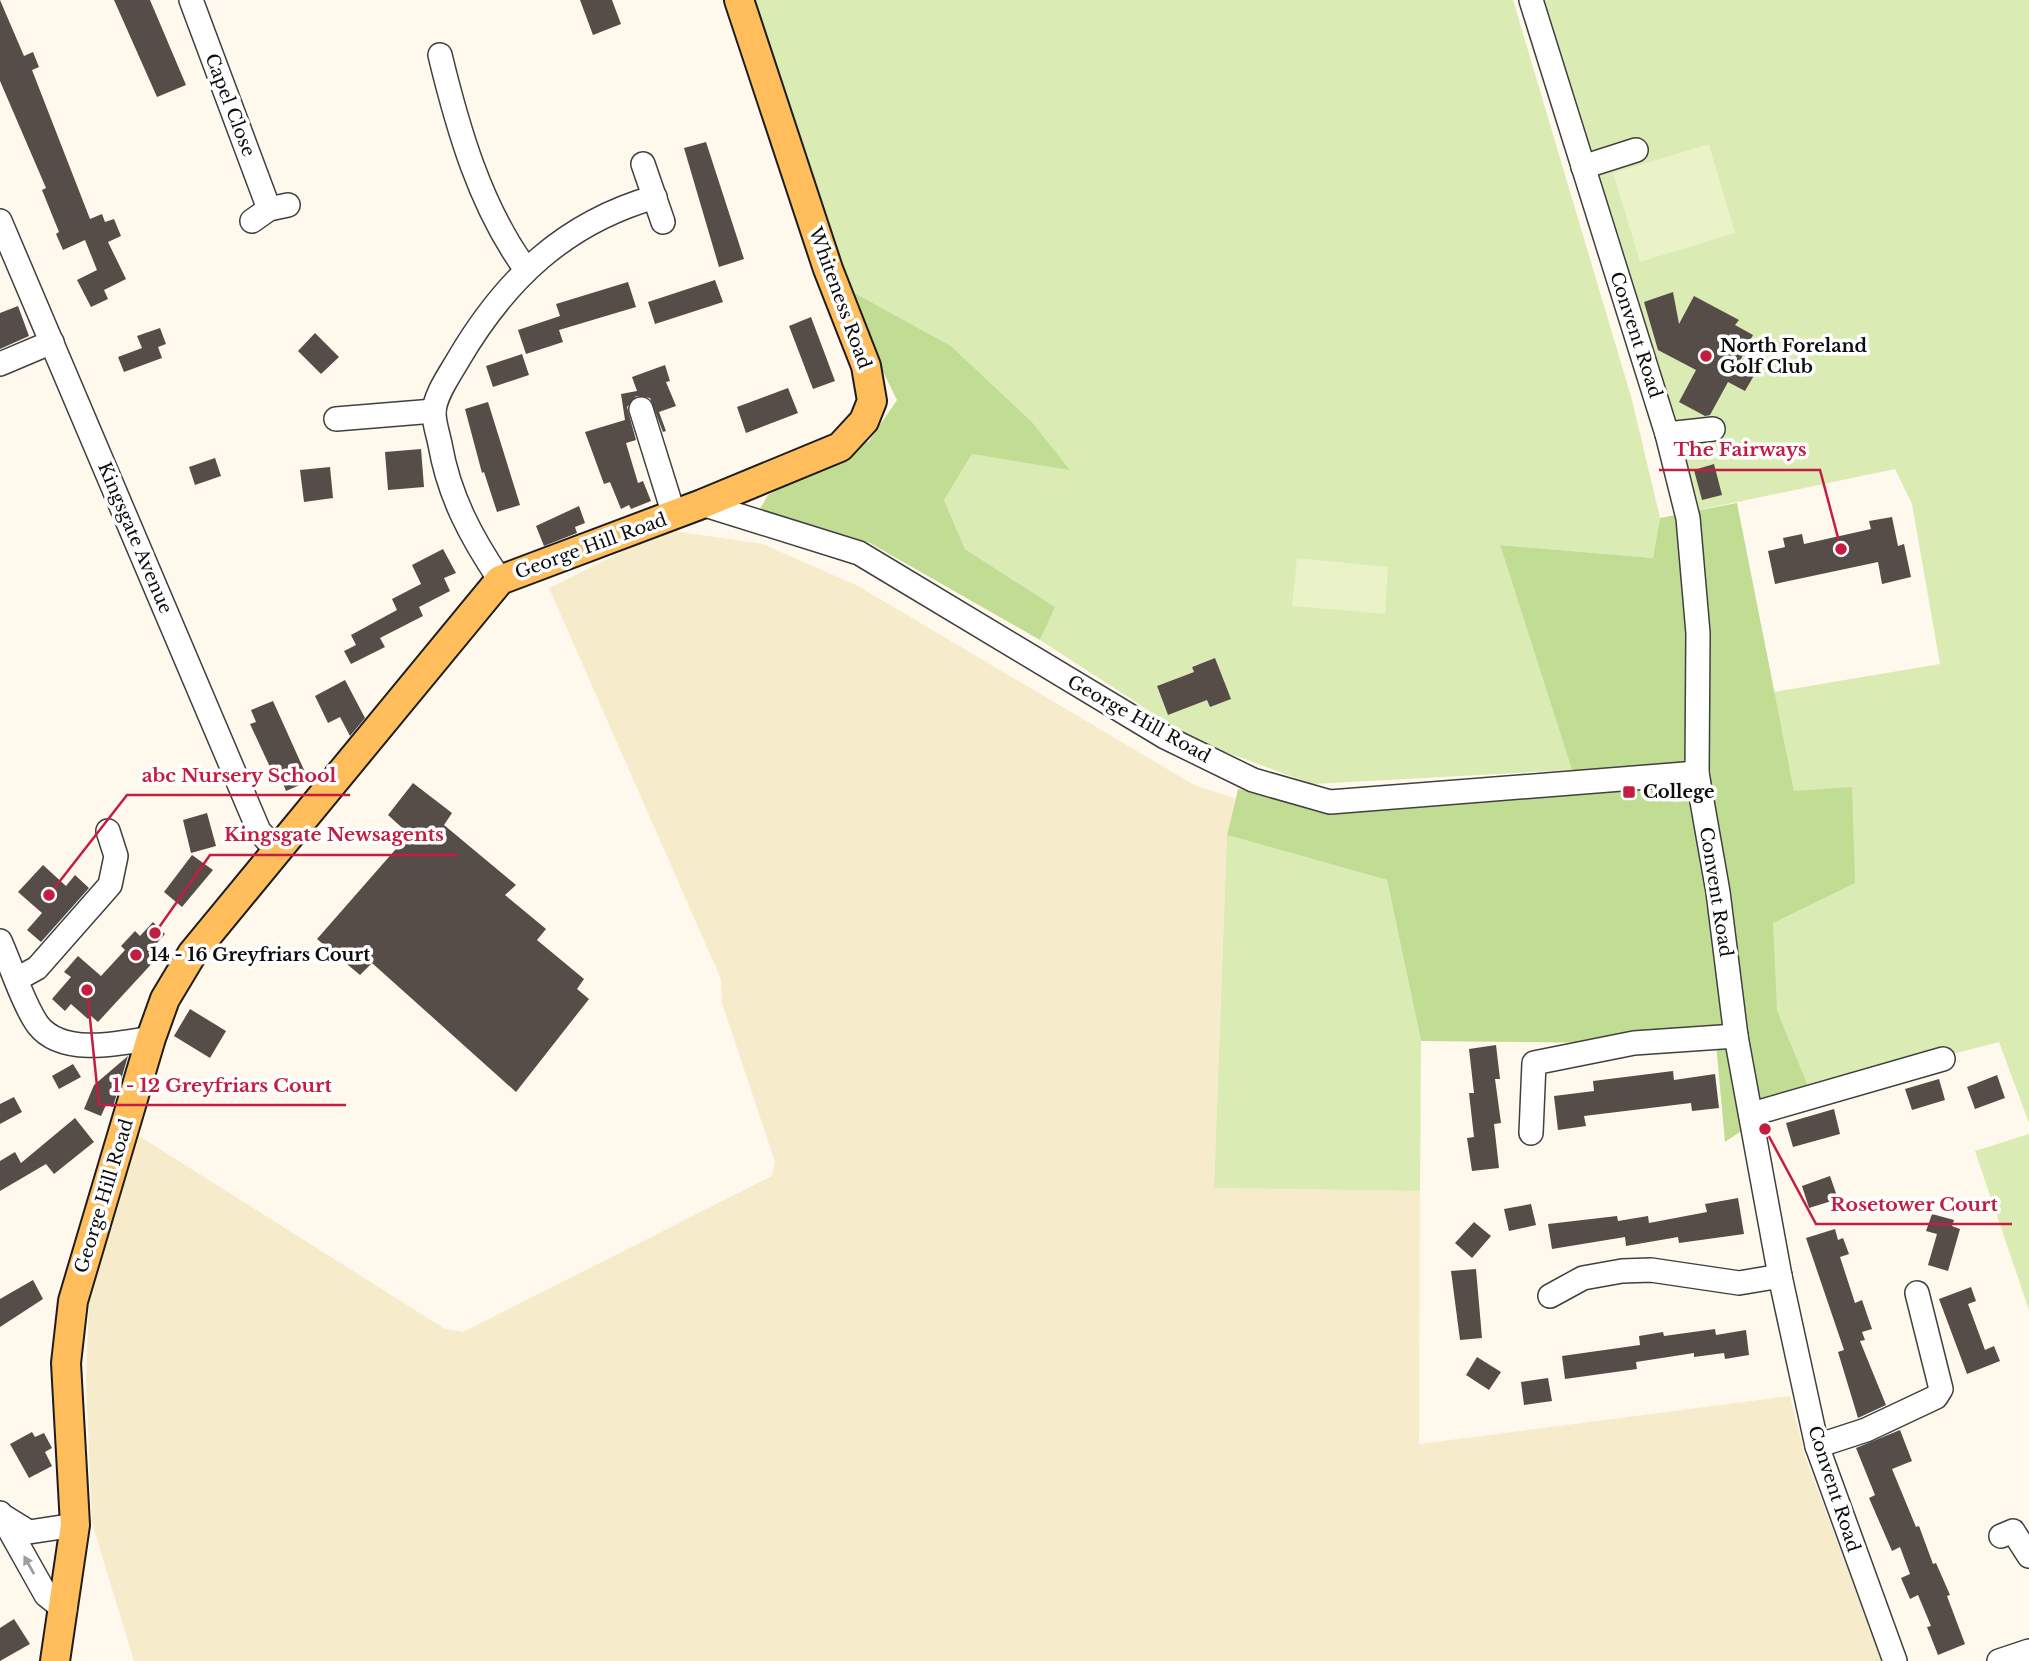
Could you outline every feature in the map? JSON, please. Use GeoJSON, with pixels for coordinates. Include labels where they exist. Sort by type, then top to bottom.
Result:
{"type":"FeatureCollection","features":[{"type":"Feature","properties":{"kind":"main road","name":"Whiteness Road"},"geometry":{"type":"LineString","coordinates":[[702,504],[840,447],[864,421],[872,401],[866,366],[823,256],[739,0]]}},
{"type":"Feature","properties":{"kind":"main road","name":"George Hill Road"},"geometry":{"type":"LineString","coordinates":[[55,1661],[65,1610],[75,1525],[66,1363],[73,1301],[165,999],[192,954],[499,580],[702,504]]}},
{"type":"Feature","properties":{"kind":"street","name":"Capel Close"},"geometry":{"type":"LineString","coordinates":[[191,0],[270,212]]}},
{"type":"Feature","properties":{"kind":"street","name":"Convent Road"},"geometry":{"type":"LineString","coordinates":[[1531,0],[1667,434],[1688,518],[1698,632],[1696,773],[1717,892],[1736,1036],[1780,1276],[1817,1446],[1895,1661]]}},
{"type":"Feature","properties":{"kind":"street"},"geometry":{"type":"LineString","coordinates":[[450,66],[457,125],[498,226],[525,268]]}},
{"type":"Feature","properties":{"kind":"street"},"geometry":{"type":"LineString","coordinates":[[1583,167],[1636,150]]}},
{"type":"Feature","properties":{"kind":"street"},"geometry":{"type":"LineString","coordinates":[[643,164],[663,222]]}},
{"type":"Feature","properties":{"kind":"street"},"geometry":{"type":"LineString","coordinates":[[499,580],[470,535],[446,479],[434,411],[447,378],[471,337],[525,268],[583,227],[628,205],[654,197]]}},
{"type":"Feature","properties":{"kind":"street","name":"Kingsgate Avenue"},"geometry":{"type":"LineString","coordinates":[[0,221],[259,831],[277,851]]}},
{"type":"Feature","properties":{"kind":"street"},"geometry":{"type":"LineString","coordinates":[[0,363],[52,342]]}},
{"type":"Feature","properties":{"kind":"street"},"geometry":{"type":"LineString","coordinates":[[641,410],[674,515]]}},
{"type":"Feature","properties":{"kind":"street"},"geometry":{"type":"LineString","coordinates":[[336,418],[434,411]]}},
{"type":"Feature","properties":{"kind":"street"},"geometry":{"type":"LineString","coordinates":[[1667,434],[1713,429]]}},
{"type":"Feature","properties":{"kind":"street","name":"George Hill Road"},"geometry":{"type":"LineString","coordinates":[[702,504],[859,553],[1164,737],[1253,780],[1330,802],[1696,773]]}},
{"type":"Feature","properties":{"kind":"street"},"geometry":{"type":"LineString","coordinates":[[17,979],[37,968],[110,885],[116,856],[108,831]]}},
{"type":"Feature","properties":{"kind":"street"},"geometry":{"type":"LineString","coordinates":[[0,941],[38,1024],[57,1041],[122,1043],[151,1038]]}},
{"type":"Feature","properties":{"kind":"street"},"geometry":{"type":"LineString","coordinates":[[1531,1133],[1534,1063],[1634,1043],[1736,1036]]}},
{"type":"Feature","properties":{"kind":"street"},"geometry":{"type":"LineString","coordinates":[[1752,1114],[1943,1059]]}},
{"type":"Feature","properties":{"kind":"street"},"geometry":{"type":"LineString","coordinates":[[1550,1296],[1583,1278],[1622,1271],[1651,1270],[1739,1283],[1780,1276]]}},
{"type":"Feature","properties":{"kind":"street"},"geometry":{"type":"LineString","coordinates":[[1817,1446],[1866,1430],[1936,1397],[1941,1389],[1917,1293]]}},
{"type":"Feature","properties":{"kind":"street"},"geometry":{"type":"LineString","coordinates":[[0,1514],[29,1532],[75,1525]]}},
{"type":"Feature","properties":{"kind":"street"},"geometry":{"type":"LineString","coordinates":[[0,1514],[46,1595],[65,1610]]}},
{"type":"Feature","properties":{"kind":"street"},"geometry":{"type":"LineString","coordinates":[[2001,1536],[2013,1531],[2029,1556]]}},
{"type":"Feature","properties":{"kind":"street"},"geometry":{"type":"LineString","coordinates":[[1999,1661],[2029,1651]]}},
{"type":"Feature","properties":{"kind":"shaded area"},"geometry":{"type":"Polygon","coordinates":[[[666,530],[763,544],[858,586],[1196,786],[1235,798],[1227,835],[1214,1188],[1420,1191],[1419,1444],[1790,1396],[1805,1456],[1882,1661],[134,1661],[92,1523],[86,1382],[89,1299],[100,1249],[136,1134],[445,1329],[463,1332],[772,1176],[775,1162],[722,1003],[721,979],[549,588],[666,530]]]}},
{"type":"Feature","properties":{"kind":"green space"},"geometry":{"type":"Polygon","coordinates":[[[751,0],[1513,0],[1632,400],[1660,518],[1653,558],[1500,545],[1572,770],[1312,784],[1196,741],[1040,640],[1055,607],[965,549],[944,500],[972,454],[1069,469],[1032,422],[951,346],[840,285],[751,0]],[[1215,658],[1192,666],[1194,672],[1157,686],[1168,715],[1207,700],[1230,699],[1215,658]]]}},
{"type":"Feature","properties":{"kind":"green space","name":"North Foreland Golf Club"},"geometry":{"type":"Polygon","coordinates":[[[1535,0],[2029,0],[2029,1123],[1999,1042],[1763,1103],[1745,1049],[1794,791],[1774,692],[1940,664],[1912,504],[1895,469],[1694,511],[1535,0]]]}},
{"type":"Feature","properties":{"kind":"green space"},"geometry":{"type":"Polygon","coordinates":[[[1709,144],[1735,233],[1640,262],[1613,173],[1709,144]]]}},
{"type":"Feature","properties":{"kind":"green space"},"geometry":{"type":"Polygon","coordinates":[[[840,285],[951,346],[1032,422],[1070,470],[972,454],[944,500],[965,549],[1055,607],[1040,640],[870,543],[760,509],[768,495],[869,441],[897,400],[840,285]]]}},
{"type":"Feature","properties":{"kind":"green space"},"geometry":{"type":"Polygon","coordinates":[[[1737,503],[1794,791],[1852,787],[1855,883],[1773,923],[1777,1011],[1808,1086],[1725,1142],[1716,1044],[1421,1041],[1387,880],[1227,835],[1238,789],[1337,810],[1579,792],[1500,545],[1653,558],[1660,518],[1737,503]]]}},
{"type":"Feature","properties":{"kind":"green space"},"geometry":{"type":"Polygon","coordinates":[[[1297,558],[1388,567],[1385,614],[1292,606],[1297,558]]]}},
{"type":"Feature","properties":{"kind":"green space"},"geometry":{"type":"Polygon","coordinates":[[[1227,835],[1387,880],[1421,1041],[1420,1191],[1214,1188],[1227,835]]]}},
{"type":"Feature","properties":{"kind":"green space"},"geometry":{"type":"Polygon","coordinates":[[[2029,1134],[2029,1310],[1975,1151],[2029,1134]]]}},
{"type":"Feature","properties":{"kind":"building"},"geometry":{"type":"Polygon","coordinates":[[[0,0],[24,56],[33,52],[39,67],[32,70],[90,219],[102,214],[105,222],[114,219],[121,236],[108,242],[126,279],[104,290],[108,299],[91,307],[77,280],[97,270],[85,240],[63,250],[56,234],[59,232],[42,190],[46,188],[0,81],[0,0]]]}},
{"type":"Feature","properties":{"kind":"building"},"geometry":{"type":"Polygon","coordinates":[[[114,0],[150,0],[186,85],[157,97],[114,0]]]}},
{"type":"Feature","properties":{"kind":"building"},"geometry":{"type":"Polygon","coordinates":[[[580,0],[612,0],[621,24],[593,35],[580,0]]]}},
{"type":"Feature","properties":{"kind":"building"},"geometry":{"type":"Polygon","coordinates":[[[706,142],[744,259],[719,267],[684,148],[706,142]]]}},
{"type":"Feature","properties":{"kind":"building"},"geometry":{"type":"Polygon","coordinates":[[[715,280],[723,302],[655,324],[648,302],[715,280]]]}},
{"type":"Feature","properties":{"kind":"building"},"geometry":{"type":"Polygon","coordinates":[[[628,282],[636,307],[559,330],[563,342],[526,354],[518,330],[560,316],[556,304],[628,282]]]}},
{"type":"Feature","properties":{"kind":"building","name":"North Foreland Golf Club"},"geometry":{"type":"Polygon","coordinates":[[[1673,292],[1679,324],[1694,296],[1739,320],[1735,325],[1753,335],[1739,363],[1756,372],[1745,391],[1728,382],[1710,415],[1705,416],[1679,402],[1696,370],[1658,350],[1644,302],[1673,292]]]}},
{"type":"Feature","properties":{"kind":"building"},"geometry":{"type":"Polygon","coordinates":[[[18,306],[29,336],[0,349],[0,313],[18,306]]]}},
{"type":"Feature","properties":{"kind":"building"},"geometry":{"type":"Polygon","coordinates":[[[811,317],[835,381],[813,389],[789,326],[811,317]]]}},
{"type":"Feature","properties":{"kind":"building"},"geometry":{"type":"Polygon","coordinates":[[[160,328],[166,344],[158,347],[162,358],[124,372],[118,357],[142,348],[137,336],[160,328]]]}},
{"type":"Feature","properties":{"kind":"building"},"geometry":{"type":"Polygon","coordinates":[[[315,333],[339,357],[321,374],[298,351],[315,333]]]}},
{"type":"Feature","properties":{"kind":"building"},"geometry":{"type":"Polygon","coordinates":[[[522,354],[529,375],[493,387],[486,366],[522,354]]]}},
{"type":"Feature","properties":{"kind":"building"},"geometry":{"type":"Polygon","coordinates":[[[665,365],[670,381],[666,382],[676,406],[659,412],[666,431],[663,432],[650,398],[636,396],[627,407],[636,440],[626,443],[638,483],[643,481],[651,501],[631,509],[629,505],[621,509],[610,482],[604,484],[585,432],[625,420],[621,394],[637,391],[632,377],[665,365]]]}},
{"type":"Feature","properties":{"kind":"building"},"geometry":{"type":"Polygon","coordinates":[[[788,388],[798,413],[746,433],[737,407],[788,388]]]}},
{"type":"Feature","properties":{"kind":"building"},"geometry":{"type":"Polygon","coordinates":[[[488,402],[520,505],[497,512],[484,472],[482,473],[465,409],[488,402]]]}},
{"type":"Feature","properties":{"kind":"building"},"geometry":{"type":"Polygon","coordinates":[[[421,449],[424,487],[388,490],[385,452],[421,449]]]}},
{"type":"Feature","properties":{"kind":"building"},"geometry":{"type":"Polygon","coordinates":[[[215,458],[221,476],[195,485],[189,467],[215,458]]]}},
{"type":"Feature","properties":{"kind":"building"},"geometry":{"type":"Polygon","coordinates":[[[1714,464],[1722,495],[1702,500],[1694,470],[1714,464]]]}},
{"type":"Feature","properties":{"kind":"building"},"geometry":{"type":"Polygon","coordinates":[[[330,467],[333,498],[304,502],[300,470],[330,467]]]}},
{"type":"Feature","properties":{"kind":"building"},"geometry":{"type":"Polygon","coordinates":[[[579,506],[585,523],[575,527],[577,533],[544,546],[536,526],[579,506]]]}},
{"type":"Feature","properties":{"kind":"building"},"geometry":{"type":"Polygon","coordinates":[[[1892,517],[1898,546],[1904,544],[1911,577],[1882,584],[1878,562],[1775,584],[1768,551],[1785,547],[1783,538],[1802,534],[1804,544],[1871,529],[1869,521],[1892,517]]]}},
{"type":"Feature","properties":{"kind":"building"},"geometry":{"type":"Polygon","coordinates":[[[443,549],[456,573],[444,578],[450,591],[419,607],[423,616],[380,638],[385,647],[351,664],[344,651],[356,645],[351,635],[397,610],[392,599],[421,584],[412,565],[443,549]]]}},
{"type":"Feature","properties":{"kind":"building"},"geometry":{"type":"Polygon","coordinates":[[[1215,658],[1231,699],[1210,707],[1207,700],[1168,715],[1157,686],[1194,672],[1192,667],[1215,658]]]}},
{"type":"Feature","properties":{"kind":"building"},"geometry":{"type":"Polygon","coordinates":[[[345,680],[365,718],[350,736],[340,717],[328,723],[315,696],[345,680]]]}},
{"type":"Feature","properties":{"kind":"building"},"geometry":{"type":"Polygon","coordinates":[[[273,701],[309,781],[286,791],[281,778],[276,780],[250,724],[256,722],[251,710],[273,701]]]}},
{"type":"Feature","properties":{"kind":"building"},"geometry":{"type":"Polygon","coordinates":[[[413,783],[452,813],[444,825],[516,885],[505,895],[546,929],[537,940],[584,979],[577,989],[589,999],[516,1092],[372,963],[360,975],[317,939],[409,834],[388,815],[413,783]]]}},
{"type":"Feature","properties":{"kind":"building"},"geometry":{"type":"Polygon","coordinates":[[[207,813],[216,846],[191,853],[183,820],[207,813]]]}},
{"type":"Feature","properties":{"kind":"building"},"geometry":{"type":"Polygon","coordinates":[[[192,855],[213,870],[182,907],[164,892],[192,855]]]}},
{"type":"Feature","properties":{"kind":"building"},"geometry":{"type":"Polygon","coordinates":[[[43,865],[66,886],[75,875],[89,888],[41,942],[27,930],[42,913],[18,892],[43,865]]]}},
{"type":"Feature","properties":{"kind":"building"},"geometry":{"type":"Polygon","coordinates":[[[153,922],[165,934],[148,953],[156,959],[98,1022],[91,1016],[88,1019],[71,1004],[65,1011],[52,999],[71,977],[64,972],[78,956],[101,976],[125,950],[121,946],[135,931],[140,936],[153,922]]]}},
{"type":"Feature","properties":{"kind":"building"},"geometry":{"type":"Polygon","coordinates":[[[190,1009],[226,1031],[210,1058],[174,1036],[190,1009]]]}},
{"type":"Feature","properties":{"kind":"building"},"geometry":{"type":"Polygon","coordinates":[[[1496,1045],[1500,1079],[1495,1079],[1501,1123],[1494,1124],[1499,1168],[1472,1171],[1467,1138],[1474,1137],[1469,1093],[1474,1093],[1469,1049],[1496,1045]]]}},
{"type":"Feature","properties":{"kind":"building"},"geometry":{"type":"Polygon","coordinates":[[[128,1056],[113,1107],[106,1105],[101,1116],[84,1109],[94,1085],[128,1056]]]}},
{"type":"Feature","properties":{"kind":"building"},"geometry":{"type":"Polygon","coordinates":[[[73,1064],[81,1077],[59,1089],[52,1076],[73,1064]]]}},
{"type":"Feature","properties":{"kind":"building"},"geometry":{"type":"Polygon","coordinates":[[[1673,1071],[1674,1080],[1715,1074],[1719,1108],[1692,1111],[1691,1103],[1584,1116],[1586,1126],[1558,1130],[1554,1096],[1594,1091],[1593,1081],[1673,1071]]]}},
{"type":"Feature","properties":{"kind":"building"},"geometry":{"type":"Polygon","coordinates":[[[1997,1075],[2005,1098],[1975,1109],[1967,1087],[1997,1075]]]}},
{"type":"Feature","properties":{"kind":"building"},"geometry":{"type":"Polygon","coordinates":[[[1939,1079],[1945,1100],[1912,1110],[1905,1089],[1939,1079]]]}},
{"type":"Feature","properties":{"kind":"building"},"geometry":{"type":"Polygon","coordinates":[[[14,1097],[22,1112],[0,1124],[0,1104],[14,1097]]]}},
{"type":"Feature","properties":{"kind":"building"},"geometry":{"type":"Polygon","coordinates":[[[1834,1109],[1840,1134],[1793,1147],[1786,1123],[1834,1109]]]}},
{"type":"Feature","properties":{"kind":"building"},"geometry":{"type":"Polygon","coordinates":[[[75,1118],[94,1142],[54,1174],[46,1164],[0,1191],[0,1161],[15,1152],[21,1163],[75,1118]]]}},
{"type":"Feature","properties":{"kind":"building"},"geometry":{"type":"Polygon","coordinates":[[[1830,1176],[1838,1199],[1809,1208],[1802,1186],[1830,1176]]]}},
{"type":"Feature","properties":{"kind":"building"},"geometry":{"type":"Polygon","coordinates":[[[1738,1198],[1744,1234],[1679,1243],[1678,1237],[1626,1246],[1625,1237],[1552,1249],[1548,1224],[1617,1216],[1618,1221],[1648,1216],[1649,1223],[1707,1212],[1705,1204],[1738,1198]]]}},
{"type":"Feature","properties":{"kind":"building"},"geometry":{"type":"Polygon","coordinates":[[[1531,1204],[1536,1225],[1509,1231],[1504,1209],[1531,1204]]]}},
{"type":"Feature","properties":{"kind":"building"},"geometry":{"type":"Polygon","coordinates":[[[1932,1214],[1954,1220],[1952,1226],[1960,1229],[1948,1271],[1928,1265],[1937,1234],[1926,1231],[1932,1214]]]}},
{"type":"Feature","properties":{"kind":"building"},"geometry":{"type":"Polygon","coordinates":[[[1474,1222],[1491,1236],[1472,1258],[1455,1243],[1474,1222]]]}},
{"type":"Feature","properties":{"kind":"building"},"geometry":{"type":"Polygon","coordinates":[[[1835,1229],[1838,1240],[1843,1238],[1849,1254],[1840,1257],[1855,1303],[1862,1300],[1872,1329],[1862,1332],[1865,1340],[1860,1341],[1886,1405],[1858,1418],[1838,1352],[1844,1350],[1806,1238],[1835,1229]]]}},
{"type":"Feature","properties":{"kind":"building"},"geometry":{"type":"Polygon","coordinates":[[[1476,1269],[1482,1338],[1460,1340],[1451,1271],[1476,1269]]]}},
{"type":"Feature","properties":{"kind":"building"},"geometry":{"type":"Polygon","coordinates":[[[33,1280],[43,1299],[0,1327],[0,1299],[33,1280]]]}},
{"type":"Feature","properties":{"kind":"building"},"geometry":{"type":"Polygon","coordinates":[[[1971,1287],[1976,1301],[1968,1304],[1985,1350],[1994,1346],[2000,1361],[1967,1374],[1939,1299],[1971,1287]]]}},
{"type":"Feature","properties":{"kind":"building"},"geometry":{"type":"Polygon","coordinates":[[[1715,1329],[1716,1335],[1746,1330],[1749,1355],[1725,1359],[1724,1353],[1694,1357],[1694,1353],[1636,1362],[1637,1369],[1565,1379],[1562,1356],[1640,1345],[1639,1336],[1663,1332],[1664,1336],[1715,1329]]]}},
{"type":"Feature","properties":{"kind":"building"},"geometry":{"type":"Polygon","coordinates":[[[1477,1357],[1501,1372],[1489,1390],[1466,1375],[1477,1357]]]}},
{"type":"Feature","properties":{"kind":"building"},"geometry":{"type":"Polygon","coordinates":[[[1548,1378],[1552,1401],[1524,1405],[1521,1382],[1548,1378]]]}},
{"type":"Feature","properties":{"kind":"building"},"geometry":{"type":"Polygon","coordinates":[[[1900,1430],[1912,1461],[1892,1469],[1916,1527],[1919,1526],[1933,1564],[1936,1563],[1950,1595],[1947,1596],[1965,1644],[1938,1655],[1927,1627],[1931,1626],[1918,1595],[1910,1599],[1901,1578],[1910,1574],[1900,1547],[1892,1551],[1869,1498],[1875,1495],[1856,1448],[1900,1430]]]}},
{"type":"Feature","properties":{"kind":"building"},"geometry":{"type":"Polygon","coordinates":[[[32,1432],[35,1437],[44,1433],[52,1448],[45,1452],[52,1466],[29,1478],[10,1444],[32,1432]]]}},
{"type":"Feature","properties":{"kind":"building"},"geometry":{"type":"Polygon","coordinates":[[[14,1619],[30,1644],[0,1661],[0,1628],[14,1619]]]}},
{"type":"Feature","properties":{"kind":"place","name":"North Foreland Golf Club"},"geometry":{"type":"Point","coordinates":[1706,356]}},
{"type":"Feature","properties":{"kind":"place","name":"The Fairways"},"geometry":{"type":"Point","coordinates":[1841,549]}},
{"type":"Feature","properties":{"kind":"place","name":"College"},"geometry":{"type":"Point","coordinates":[1629,792]}},
{"type":"Feature","properties":{"kind":"place","name":"abc Nursery School"},"geometry":{"type":"Point","coordinates":[49,895]}},
{"type":"Feature","properties":{"kind":"place","name":"Kingsgate Newsagents"},"geometry":{"type":"Point","coordinates":[155,933]}},
{"type":"Feature","properties":{"kind":"place","name":"14 - 16 Greyfriars Court"},"geometry":{"type":"Point","coordinates":[136,955]}},
{"type":"Feature","properties":{"kind":"place","name":"1 - 12 Greyfriars Court"},"geometry":{"type":"Point","coordinates":[87,990]}},
{"type":"Feature","properties":{"kind":"place","name":"Rosetower Court"},"geometry":{"type":"Point","coordinates":[1765,1129]}}]}
